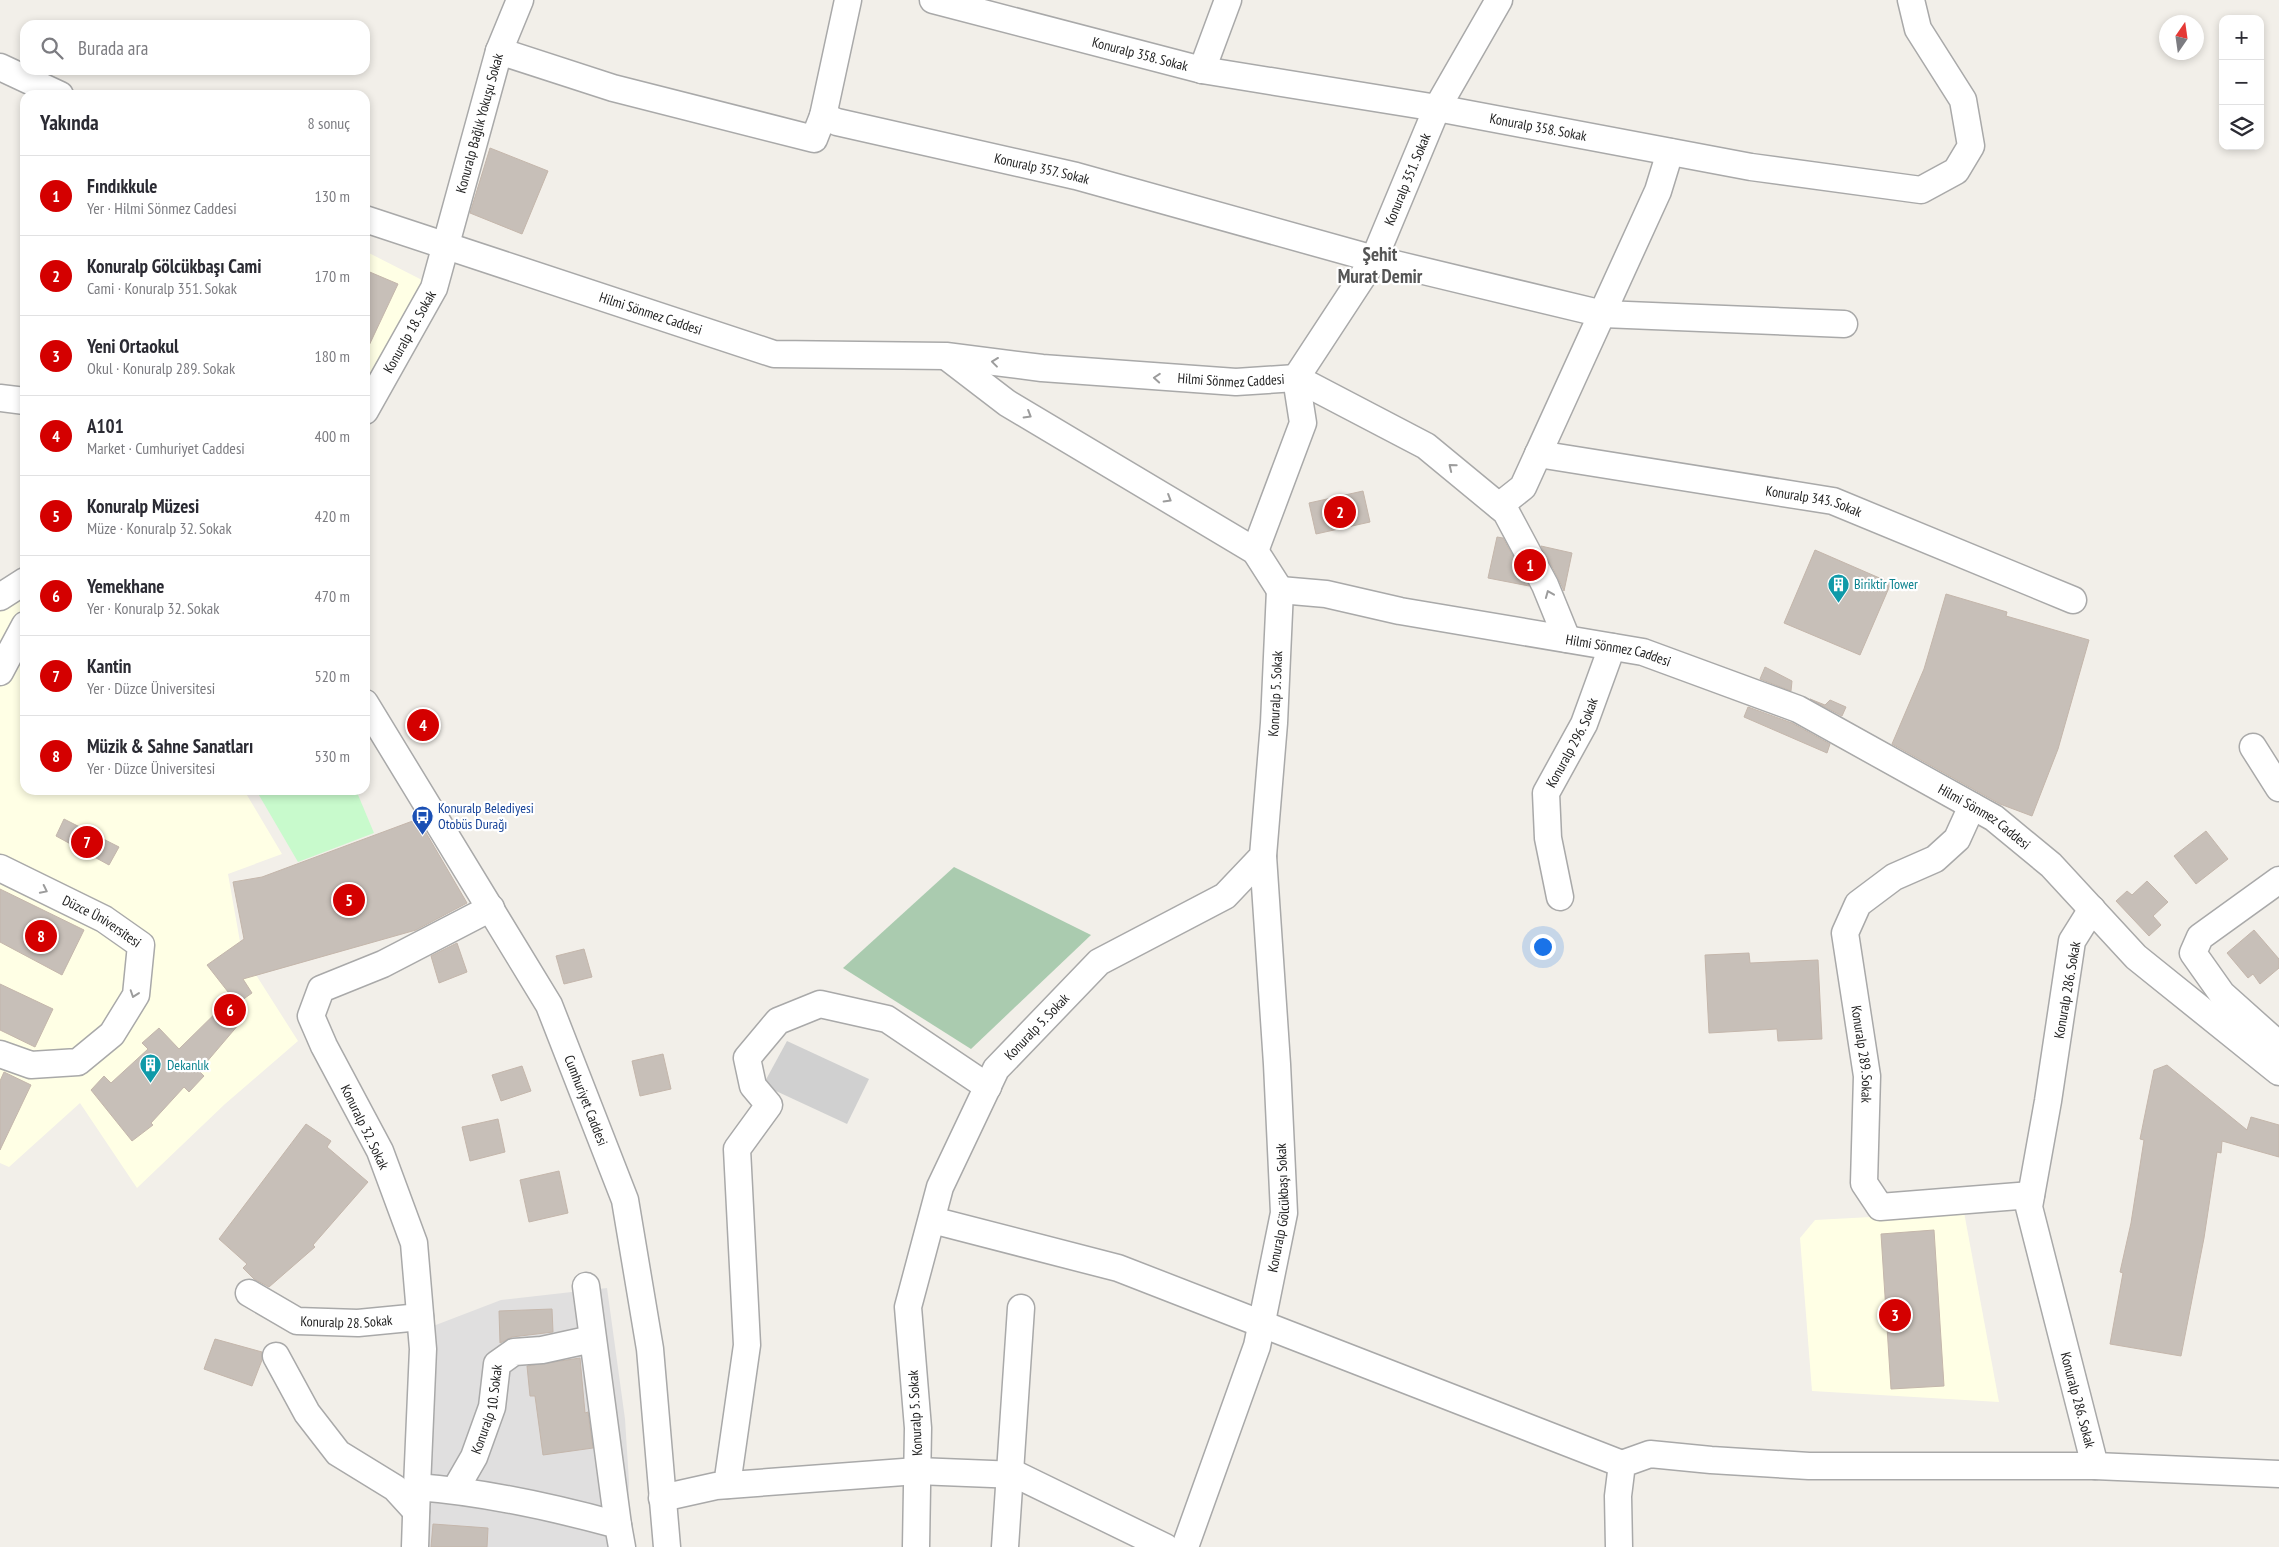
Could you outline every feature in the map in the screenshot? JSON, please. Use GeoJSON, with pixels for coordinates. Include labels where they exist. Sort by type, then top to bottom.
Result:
{"type":"FeatureCollection","features":[{"type":"Feature","properties":{"kind":"street","name":"Konuralp Bağlık Yokuşu Sokak"},"geometry":{"type":"LineString","coordinates":[[444,246],[499,51],[520,0]]}},
{"type":"Feature","properties":{"kind":"street"},"geometry":{"type":"LineString","coordinates":[[499,51],[613,88],[814,139],[823,116],[848,0]]}},
{"type":"Feature","properties":{"kind":"street","name":"Konuralp 358. Sokak"},"geometry":{"type":"LineString","coordinates":[[933,0],[1202,70],[1437,108],[1750,167],[1921,190],[1956,171],[1971,146],[1964,100],[1918,29],[1911,0]]}},
{"type":"Feature","properties":{"kind":"street"},"geometry":{"type":"LineString","coordinates":[[1202,70],[1228,0]]}},
{"type":"Feature","properties":{"kind":"street","name":"Konuralp 351. Sokak"},"geometry":{"type":"LineString","coordinates":[[1296,378],[1374,259],[1437,108],[1499,0]]}},
{"type":"Feature","properties":{"kind":"street"},"geometry":{"type":"LineString","coordinates":[[0,67],[49,90]]}},
{"type":"Feature","properties":{"kind":"street","name":"Konuralp 357. Sokak"},"geometry":{"type":"LineString","coordinates":[[823,116],[837,122],[1076,176],[1374,259],[1602,314],[1844,324]]}},
{"type":"Feature","properties":{"kind":"street"},"geometry":{"type":"LineString","coordinates":[[1499,506],[1523,487],[1658,190],[1670,152]]}},
{"type":"Feature","properties":{"kind":"street","name":"Hilmi Sönmez Caddesi"},"geometry":{"type":"LineString","coordinates":[[370,220],[444,246],[774,354],[946,356],[1070,370],[1226,382],[1296,378],[1426,446],[1506,512],[1545,585],[1567,639],[1643,652],[1798,709],[1994,818],[2051,865],[2136,956],[2279,1072]]}},
{"type":"Feature","properties":{"kind":"street","name":"Konuralp 18. Sokak"},"geometry":{"type":"LineString","coordinates":[[370,402],[434,288],[444,246]]}},
{"type":"Feature","properties":{"kind":"street"},"geometry":{"type":"LineString","coordinates":[[946,356],[1007,403],[1255,551],[1280,590],[1326,594],[1400,611],[1567,639]]}},
{"type":"Feature","properties":{"kind":"street"},"geometry":{"type":"LineString","coordinates":[[1255,551],[1303,424],[1296,378]]}},
{"type":"Feature","properties":{"kind":"street"},"geometry":{"type":"LineString","coordinates":[[0,398],[20,400]]}},
{"type":"Feature","properties":{"kind":"street","name":"Konuralp 343. Sokak"},"geometry":{"type":"LineString","coordinates":[[1538,454],[1834,500],[2073,600]]}},
{"type":"Feature","properties":{"kind":"street"},"geometry":{"type":"LineString","coordinates":[[0,597],[20,584]]}},
{"type":"Feature","properties":{"kind":"street","name":"Konuralp 5. Sokak"},"geometry":{"type":"LineString","coordinates":[[916,1547],[918,1428],[908,1307],[940,1187],[996,1069],[1099,962],[1225,896],[1263,856],[1274,723],[1280,590]]}},
{"type":"Feature","properties":{"kind":"street"},"geometry":{"type":"LineString","coordinates":[[0,672],[20,634]]}},
{"type":"Feature","properties":{"kind":"street","name":"Konuralp 296. Sokak"},"geometry":{"type":"LineString","coordinates":[[1560,897],[1548,838],[1546,794],[1584,724],[1612,647]]}},
{"type":"Feature","properties":{"kind":"street","name":"Cumhuriyet Caddesi"},"geometry":{"type":"LineString","coordinates":[[370,711],[549,1005],[625,1200],[650,1350],[667,1547]]}},
{"type":"Feature","properties":{"kind":"street"},"geometry":{"type":"LineString","coordinates":[[2253,748],[2279,788]]}},
{"type":"Feature","properties":{"kind":"street","name":"Konuralp 289. Sokak"},"geometry":{"type":"LineString","coordinates":[[1972,806],[1957,839],[1935,859],[1894,877],[1858,904],[1846,933],[1867,1076],[1864,1183],[1880,1206],[2031,1195]]}},
{"type":"Feature","properties":{"kind":"street","name":"Konuralp Gölcükbaşı Sokak"},"geometry":{"type":"LineString","coordinates":[[1185,1547],[1257,1346],[1284,1213],[1277,1064],[1263,856]]}},
{"type":"Feature","properties":{"kind":"street","name":"Düzce Üniversitesi"},"geometry":{"type":"LineString","coordinates":[[0,868],[104,919],[142,945],[136,995],[112,1034],[78,1062],[31,1064],[0,1054]]}},
{"type":"Feature","properties":{"kind":"street"},"geometry":{"type":"LineString","coordinates":[[2279,880],[2200,937],[2193,953],[2222,994],[2279,1045]]}},
{"type":"Feature","properties":{"kind":"street","name":"Konuralp 32. Sokak"},"geometry":{"type":"LineString","coordinates":[[415,1547],[423,1348],[414,1243],[380,1151],[324,1046],[311,1016],[321,989],[383,964],[491,908]]}},
{"type":"Feature","properties":{"kind":"street","name":"Konuralp 286. Sokak"},"geometry":{"type":"LineString","coordinates":[[1622,1464],[1650,1454],[1808,1466],[2095,1466],[2029,1208],[2051,1083],[2072,941],[2092,909]]}},
{"type":"Feature","properties":{"kind":"street"},"geometry":{"type":"LineString","coordinates":[[727,1485],[747,1345],[737,1149],[769,1105],[753,1086],[747,1058],[778,1021],[820,1004],[887,1019],[988,1087]]}},
{"type":"Feature","properties":{"kind":"street"},"geometry":{"type":"LineString","coordinates":[[932,1220],[1118,1268],[1622,1464],[1618,1496],[1619,1547]]}},
{"type":"Feature","properties":{"kind":"street"},"geometry":{"type":"LineString","coordinates":[[586,1286],[620,1536]]}},
{"type":"Feature","properties":{"kind":"street","name":"Konuralp 28. Sokak"},"geometry":{"type":"LineString","coordinates":[[249,1293],[297,1321],[358,1324],[420,1317]]}},
{"type":"Feature","properties":{"kind":"street"},"geometry":{"type":"LineString","coordinates":[[1005,1547],[1021,1308]]}},
{"type":"Feature","properties":{"kind":"street","name":"Konuralp 10. Sokak"},"geometry":{"type":"LineString","coordinates":[[456,1490],[474,1456],[492,1407],[497,1364],[514,1352],[542,1350],[592,1339]]}},
{"type":"Feature","properties":{"kind":"street"},"geometry":{"type":"LineString","coordinates":[[276,1356],[307,1413],[338,1453],[416,1499],[456,1490],[561,1510],[620,1536]]}},
{"type":"Feature","properties":{"kind":"street"},"geometry":{"type":"LineString","coordinates":[[2095,1466],[2279,1474]]}},
{"type":"Feature","properties":{"kind":"street"},"geometry":{"type":"LineString","coordinates":[[662,1498],[727,1485],[917,1471],[1009,1475],[1018,1476],[1165,1547]]}},
{"type":"Feature","properties":{"kind":"shaded area"},"geometry":{"type":"Polygon","coordinates":[[[370,254],[424,281],[370,376],[370,254]]]}},
{"type":"Feature","properties":{"kind":"shaded area"},"geometry":{"type":"Polygon","coordinates":[[[20,595],[20,795],[247,795],[282,854],[228,874],[242,953],[298,1041],[225,1104],[137,1188],[80,1103],[9,1167],[0,1163],[0,605],[20,595]]]}},
{"type":"Feature","properties":{"kind":"shaded area"},"geometry":{"type":"Polygon","coordinates":[[[954,867],[1091,935],[971,1049],[843,968],[954,867]]]}},
{"type":"Feature","properties":{"kind":"shaded area"},"geometry":{"type":"Polygon","coordinates":[[[787,1041],[869,1079],[847,1124],[763,1085],[787,1041]]]}},
{"type":"Feature","properties":{"kind":"shaded area"},"geometry":{"type":"Polygon","coordinates":[[[1964,1212],[1999,1402],[1812,1391],[1800,1238],[1815,1220],[1964,1212]]]}},
{"type":"Feature","properties":{"kind":"shaded area"},"geometry":{"type":"Polygon","coordinates":[[[607,1288],[625,1419],[629,1482],[627,1523],[632,1547],[421,1547],[428,1328],[501,1300],[607,1288]]]}},
{"type":"Feature","properties":{"kind":"green space"},"geometry":{"type":"Polygon","coordinates":[[[259,795],[358,795],[374,833],[298,862],[259,795]]]}},
{"type":"Feature","properties":{"kind":"building"},"geometry":{"type":"Polygon","coordinates":[[[490,148],[548,171],[522,234],[470,213],[490,148]]]}},
{"type":"Feature","properties":{"kind":"building"},"geometry":{"type":"Polygon","coordinates":[[[370,272],[398,284],[370,343],[370,272]]]}},
{"type":"Feature","properties":{"kind":"building"},"geometry":{"type":"Polygon","coordinates":[[[1363,491],[1370,522],[1316,534],[1309,503],[1363,491]]]}},
{"type":"Feature","properties":{"kind":"building"},"geometry":{"type":"Polygon","coordinates":[[[1497,537],[1503,538],[1529,586],[1488,578],[1497,537]]]}},
{"type":"Feature","properties":{"kind":"building"},"geometry":{"type":"Polygon","coordinates":[[[1541,546],[1572,553],[1564,591],[1558,578],[1541,546]]]}},
{"type":"Feature","properties":{"kind":"building","name":"Biriktir Tower"},"geometry":{"type":"Polygon","coordinates":[[[1815,550],[1891,583],[1860,655],[1784,623],[1815,550]]]}},
{"type":"Feature","properties":{"kind":"building"},"geometry":{"type":"Polygon","coordinates":[[[1946,594],[2007,612],[2006,616],[2089,640],[2058,749],[2032,816],[2000,804],[1892,744],[1924,669],[1946,594]]]}},
{"type":"Feature","properties":{"kind":"building"},"geometry":{"type":"Polygon","coordinates":[[[1765,667],[1792,681],[1791,691],[1760,679],[1765,667]]]}},
{"type":"Feature","properties":{"kind":"building"},"geometry":{"type":"Polygon","coordinates":[[[1810,699],[1825,705],[1830,700],[1846,707],[1842,716],[1810,699]]]}},
{"type":"Feature","properties":{"kind":"building"},"geometry":{"type":"Polygon","coordinates":[[[1748,707],[1792,723],[1830,744],[1827,753],[1744,717],[1748,707]]]}},
{"type":"Feature","properties":{"kind":"building"},"geometry":{"type":"Polygon","coordinates":[[[64,819],[119,847],[109,865],[56,836],[64,819]]]}},
{"type":"Feature","properties":{"kind":"building"},"geometry":{"type":"Polygon","coordinates":[[[418,819],[467,903],[416,930],[243,979],[252,993],[238,1003],[245,1017],[199,1071],[204,1076],[189,1092],[184,1087],[151,1123],[153,1125],[132,1141],[91,1090],[104,1076],[111,1083],[148,1049],[142,1043],[159,1028],[179,1049],[232,997],[207,965],[244,939],[233,882],[262,877],[418,819]]]}},
{"type":"Feature","properties":{"kind":"building"},"geometry":{"type":"Polygon","coordinates":[[[2206,831],[2228,859],[2196,884],[2174,856],[2206,831]]]}},
{"type":"Feature","properties":{"kind":"building"},"geometry":{"type":"Polygon","coordinates":[[[2147,881],[2168,902],[2153,916],[2161,925],[2149,936],[2116,901],[2127,891],[2132,895],[2147,881]]]}},
{"type":"Feature","properties":{"kind":"building"},"geometry":{"type":"Polygon","coordinates":[[[0,889],[84,930],[62,975],[0,942],[0,889]]]}},
{"type":"Feature","properties":{"kind":"building"},"geometry":{"type":"Polygon","coordinates":[[[2254,930],[2279,959],[2279,968],[2260,984],[2253,974],[2248,978],[2227,953],[2254,930]]]}},
{"type":"Feature","properties":{"kind":"building"},"geometry":{"type":"Polygon","coordinates":[[[457,943],[467,972],[439,983],[431,956],[457,943]]]}},
{"type":"Feature","properties":{"kind":"building"},"geometry":{"type":"Polygon","coordinates":[[[584,949],[592,977],[564,984],[556,956],[584,949]]]}},
{"type":"Feature","properties":{"kind":"building"},"geometry":{"type":"Polygon","coordinates":[[[1749,953],[1750,963],[1818,960],[1822,1039],[1778,1041],[1777,1029],[1709,1033],[1705,955],[1749,953]]]}},
{"type":"Feature","properties":{"kind":"building"},"geometry":{"type":"Polygon","coordinates":[[[0,984],[53,1009],[35,1047],[0,1030],[0,984]]]}},
{"type":"Feature","properties":{"kind":"building"},"geometry":{"type":"Polygon","coordinates":[[[663,1054],[671,1089],[640,1096],[632,1061],[663,1054]]]}},
{"type":"Feature","properties":{"kind":"building"},"geometry":{"type":"Polygon","coordinates":[[[2167,1065],[2247,1130],[2251,1117],[2279,1125],[2279,1157],[2222,1141],[2221,1153],[2217,1152],[2204,1238],[2181,1356],[2110,1344],[2123,1273],[2120,1272],[2131,1223],[2144,1140],[2140,1139],[2154,1070],[2167,1065]]]}},
{"type":"Feature","properties":{"kind":"building"},"geometry":{"type":"Polygon","coordinates":[[[522,1066],[531,1091],[501,1101],[492,1075],[522,1066]]]}},
{"type":"Feature","properties":{"kind":"building"},"geometry":{"type":"Polygon","coordinates":[[[4,1072],[31,1085],[0,1150],[0,1081],[4,1072]]]}},
{"type":"Feature","properties":{"kind":"building"},"geometry":{"type":"Polygon","coordinates":[[[498,1119],[505,1152],[470,1161],[462,1127],[498,1119]]]}},
{"type":"Feature","properties":{"kind":"building"},"geometry":{"type":"Polygon","coordinates":[[[306,1124],[331,1141],[327,1147],[368,1182],[313,1245],[315,1247],[269,1287],[254,1279],[243,1268],[247,1264],[219,1239],[306,1124]]]}},
{"type":"Feature","properties":{"kind":"building"},"geometry":{"type":"Polygon","coordinates":[[[559,1171],[568,1213],[529,1222],[520,1180],[559,1171]]]}},
{"type":"Feature","properties":{"kind":"building"},"geometry":{"type":"Polygon","coordinates":[[[1934,1230],[1944,1386],[1891,1389],[1881,1234],[1934,1230]]]}},
{"type":"Feature","properties":{"kind":"building"},"geometry":{"type":"Polygon","coordinates":[[[552,1309],[553,1332],[512,1337],[500,1343],[499,1311],[552,1309]]]}},
{"type":"Feature","properties":{"kind":"building"},"geometry":{"type":"Polygon","coordinates":[[[215,1339],[262,1352],[262,1360],[252,1386],[204,1369],[215,1339]]]}},
{"type":"Feature","properties":{"kind":"building"},"geometry":{"type":"Polygon","coordinates":[[[580,1358],[585,1413],[588,1412],[593,1448],[543,1455],[535,1396],[530,1396],[527,1366],[580,1358]]]}},
{"type":"Feature","properties":{"kind":"building"},"geometry":{"type":"Polygon","coordinates":[[[433,1524],[488,1528],[487,1547],[431,1547],[433,1524]]]}},
{"type":"Feature","properties":{"kind":"place","name":"Konuralp Gölcükbaşı Cami"},"geometry":{"type":"Point","coordinates":[1340,512]}},
{"type":"Feature","properties":{"kind":"place","name":"Fındıkkule"},"geometry":{"type":"Point","coordinates":[1530,565]}},
{"type":"Feature","properties":{"kind":"place","name":"Biriktir Tower"},"geometry":{"type":"Point","coordinates":[1838,603]}},
{"type":"Feature","properties":{"kind":"place","name":"A101"},"geometry":{"type":"Point","coordinates":[423,725]}},
{"type":"Feature","properties":{"kind":"place","name":"Konuralp Belediyesi Otobüs Durağı"},"geometry":{"type":"Point","coordinates":[422,835]}},
{"type":"Feature","properties":{"kind":"place","name":"Kantin"},"geometry":{"type":"Point","coordinates":[87,842]}},
{"type":"Feature","properties":{"kind":"place","name":"Konuralp Müzesi"},"geometry":{"type":"Point","coordinates":[349,900]}},
{"type":"Feature","properties":{"kind":"place","name":"Müzik & Sahne Sanatları"},"geometry":{"type":"Point","coordinates":[41,936]}},
{"type":"Feature","properties":{"kind":"place","name":"Yemekhane"},"geometry":{"type":"Point","coordinates":[230,1010]}},
{"type":"Feature","properties":{"kind":"place","name":"Dekanlık"},"geometry":{"type":"Point","coordinates":[151,1084]}},
{"type":"Feature","properties":{"kind":"place","name":"Yeni Ortaokul"},"geometry":{"type":"Point","coordinates":[1895,1315]}},
{"type":"Feature","properties":{"kind":"district","name":"Şehit Murat Demir"},"geometry":{"type":"Point","coordinates":[1380,265]}}]}
